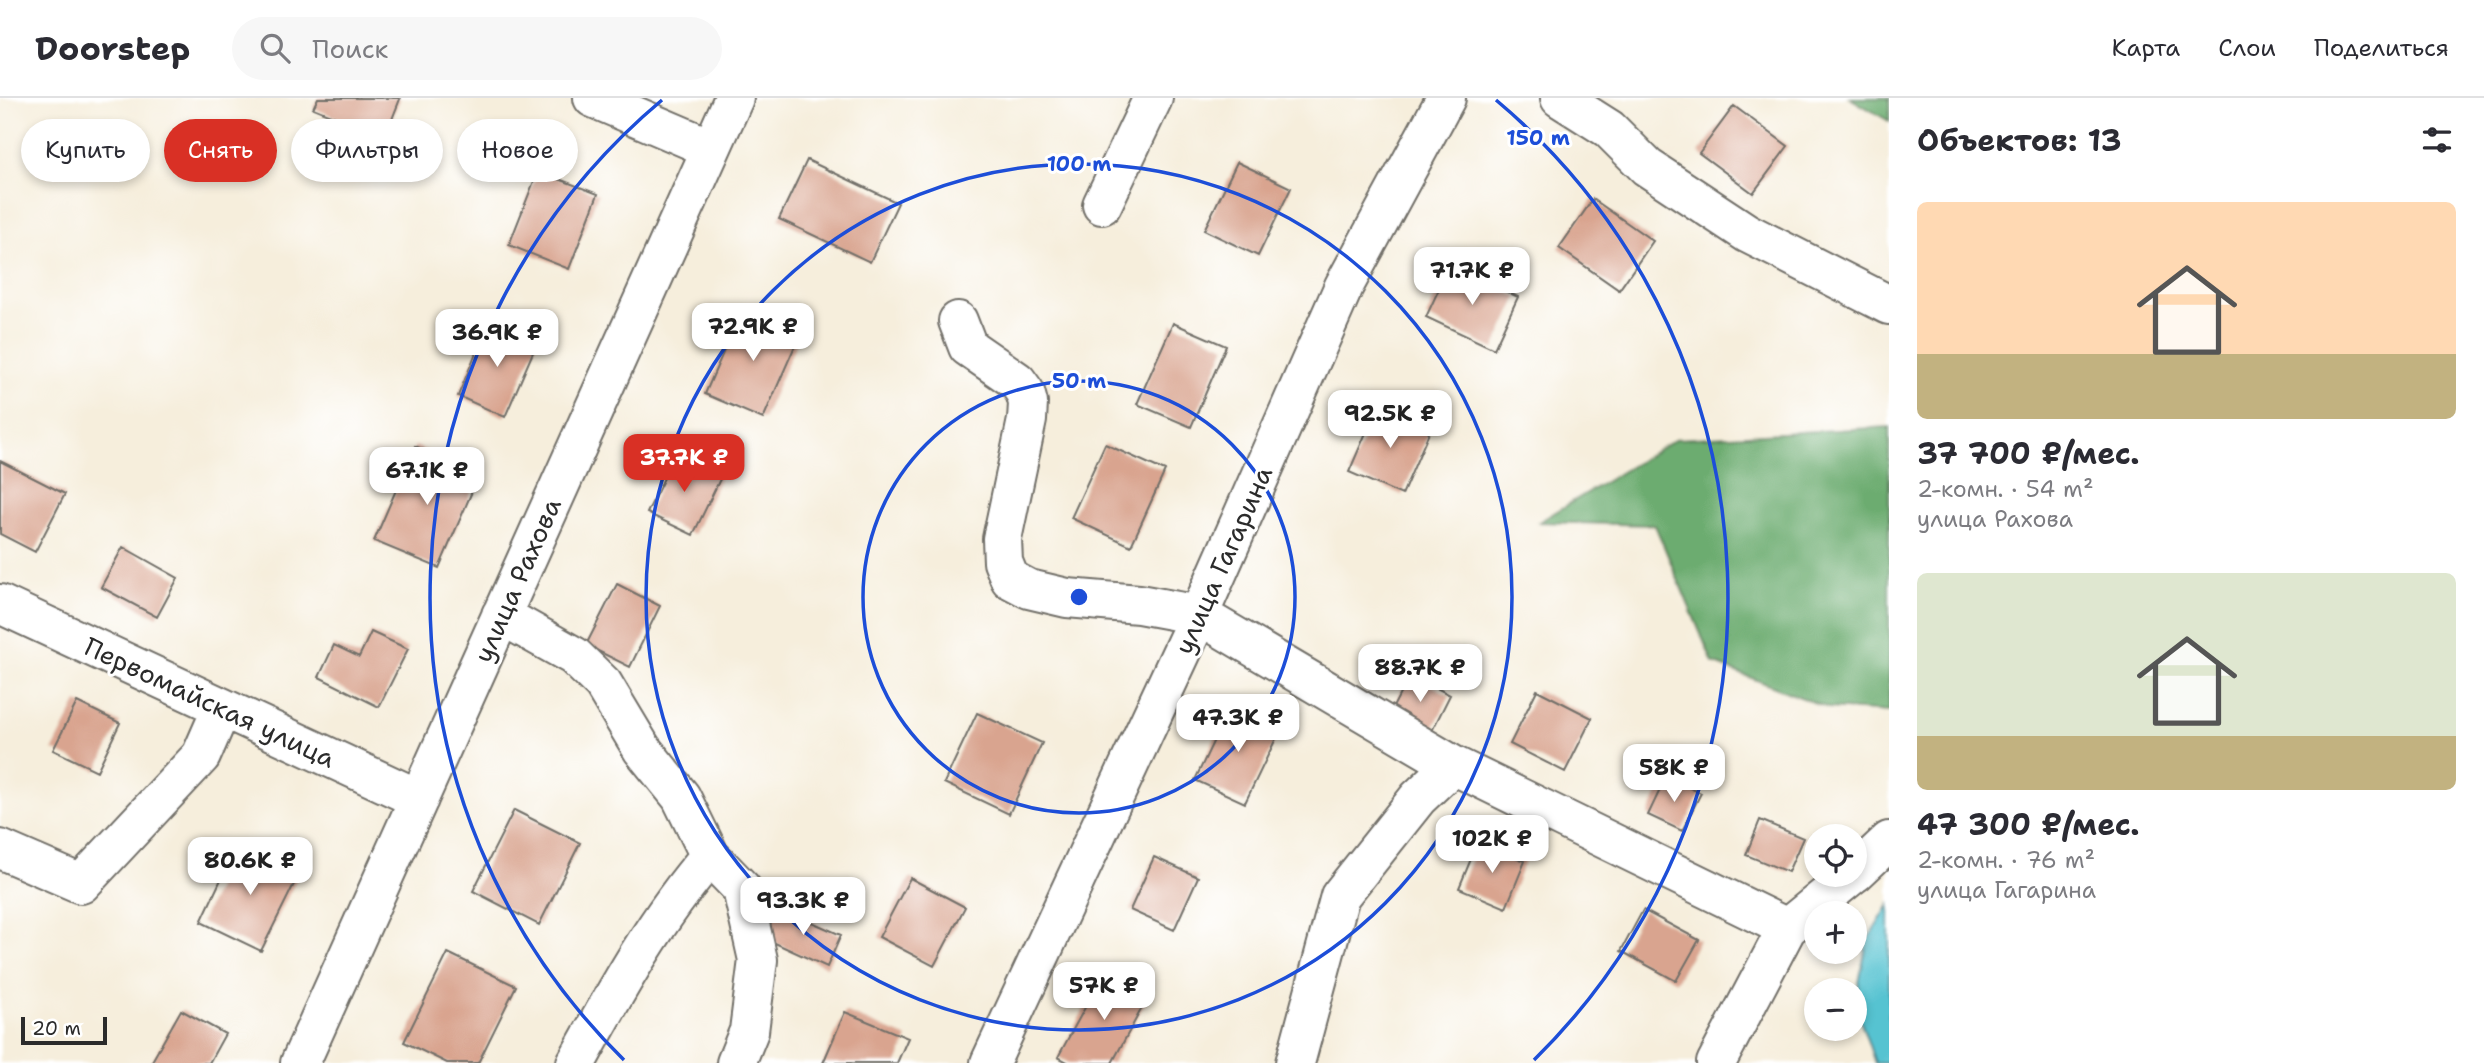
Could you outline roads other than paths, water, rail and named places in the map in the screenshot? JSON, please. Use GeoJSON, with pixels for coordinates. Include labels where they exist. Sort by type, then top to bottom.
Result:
{"type":"FeatureCollection","features":[{"type":"Feature","properties":{"kind":"street"},"geometry":{"type":"LineString","coordinates":[[593,98],[710,148]]}},
{"type":"Feature","properties":{"kind":"street","name":"улица Рахова"},"geometry":{"type":"LineString","coordinates":[[300,1063],[734,98]]}},
{"type":"Feature","properties":{"kind":"street"},"geometry":{"type":"LineString","coordinates":[[1102,205],[1153,98]]}},
{"type":"Feature","properties":{"kind":"street","name":"улица Гагарина"},"geometry":{"type":"LineString","coordinates":[[990,1063],[1199,615],[1344,286],[1446,98]]}},
{"type":"Feature","properties":{"kind":"street"},"geometry":{"type":"LineString","coordinates":[[1560,98],[1609,129],[1647,167],[1747,233],[1889,304]]}},
{"type":"Feature","properties":{"kind":"street"},"geometry":{"type":"LineString","coordinates":[[958,321],[968,347],[1017,381],[1025,392],[1028,403],[1027,420],[1002,538],[1003,562],[1010,579],[1029,589],[1067,598],[1139,604],[1199,615],[1453,765],[1787,928]]}},
{"type":"Feature","properties":{"kind":"street","name":"Первомайская улица"},"geometry":{"type":"LineString","coordinates":[[0,604],[419,799]]}},
{"type":"Feature","properties":{"kind":"street"},"geometry":{"type":"LineString","coordinates":[[501,615],[574,656],[603,684],[642,749],[681,797],[710,856],[742,889],[758,960],[750,1031],[736,1063]]}},
{"type":"Feature","properties":{"kind":"street"},"geometry":{"type":"LineString","coordinates":[[0,849],[81,884],[201,756],[222,708]]}},
{"type":"Feature","properties":{"kind":"street"},"geometry":{"type":"LineString","coordinates":[[1295,1063],[1340,896],[1418,798],[1453,765]]}},
{"type":"Feature","properties":{"kind":"street"},"geometry":{"type":"LineString","coordinates":[[1867,862],[1889,841]]}},
{"type":"Feature","properties":{"kind":"street"},"geometry":{"type":"LineString","coordinates":[[576,1063],[618,987],[684,886],[710,856]]}},
{"type":"Feature","properties":{"kind":"street"},"geometry":{"type":"LineString","coordinates":[[1716,1063],[1787,928],[1838,887]]}},
{"type":"Feature","properties":{"kind":"water"},"geometry":{"type":"Polygon","coordinates":[[[1889,905],[1889,1063],[1875,1063],[1867,1039],[1867,978],[1860,978],[1863,964],[1867,964],[1867,941],[1889,905]]]}}]}
